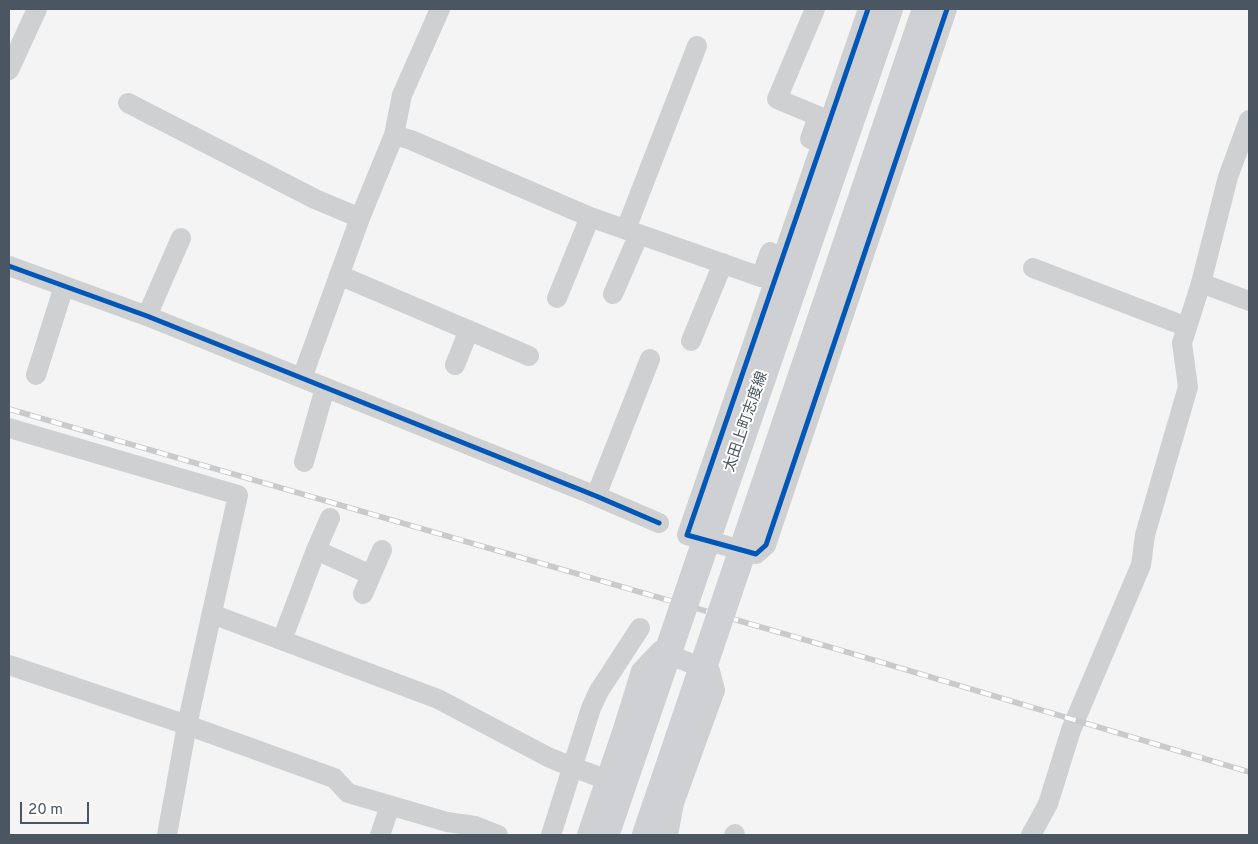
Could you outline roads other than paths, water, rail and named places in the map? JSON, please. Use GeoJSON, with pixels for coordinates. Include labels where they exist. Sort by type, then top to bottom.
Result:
{"type":"FeatureCollection","features":[{"type":"Feature","properties":{"kind":"main road","name":"太田上町志度線"},"geometry":{"type":"LineString","coordinates":[[600,833],[889,9]]}},
{"type":"Feature","properties":{"kind":"main road"},"geometry":{"type":"LineString","coordinates":[[646,835],[926,9]]}},
{"type":"Feature","properties":{"kind":"street"},"geometry":{"type":"LineString","coordinates":[[9,70],[37,9]]}},
{"type":"Feature","properties":{"kind":"street"},"geometry":{"type":"LineString","coordinates":[[302,378],[360,218],[394,135],[402,95],[440,9]]}},
{"type":"Feature","properties":{"kind":"street"},"geometry":{"type":"LineString","coordinates":[[394,135],[411,140],[590,217],[761,277],[818,116],[778,99],[815,9]]}},
{"type":"Feature","properties":{"kind":"street"},"geometry":{"type":"LineString","coordinates":[[868,9],[687,535],[756,554],[766,545],[947,9]]}},
{"type":"Feature","properties":{"kind":"street"},"geometry":{"type":"LineString","coordinates":[[613,294],[632,232],[697,46]]}},
{"type":"Feature","properties":{"kind":"street"},"geometry":{"type":"LineString","coordinates":[[128,103],[315,199],[360,218]]}},
{"type":"Feature","properties":{"kind":"street"},"geometry":{"type":"LineString","coordinates":[[1031,835],[1048,804],[1071,730],[1141,565],[1145,535],[1188,387],[1182,343],[1201,283],[1228,177],[1249,120]]}},
{"type":"Feature","properties":{"kind":"street"},"geometry":{"type":"LineString","coordinates":[[557,298],[590,217]]}},
{"type":"Feature","properties":{"kind":"street"},"geometry":{"type":"LineString","coordinates":[[147,316],[181,238]]}},
{"type":"Feature","properties":{"kind":"street"},"geometry":{"type":"LineString","coordinates":[[691,341],[722,264]]}},
{"type":"Feature","properties":{"kind":"street"},"geometry":{"type":"LineString","coordinates":[[9,266],[147,316],[659,523]]}},
{"type":"Feature","properties":{"kind":"street"},"geometry":{"type":"LineString","coordinates":[[1034,268],[1186,327]]}},
{"type":"Feature","properties":{"kind":"street"},"geometry":{"type":"LineString","coordinates":[[339,275],[529,356]]}},
{"type":"Feature","properties":{"kind":"street"},"geometry":{"type":"LineString","coordinates":[[1201,283],[1249,301]]}},
{"type":"Feature","properties":{"kind":"street"},"geometry":{"type":"LineString","coordinates":[[36,374],[64,286]]}},
{"type":"Feature","properties":{"kind":"street"},"geometry":{"type":"LineString","coordinates":[[455,365],[469,330]]}},
{"type":"Feature","properties":{"kind":"street"},"geometry":{"type":"LineString","coordinates":[[596,496],[650,359]]}},
{"type":"Feature","properties":{"kind":"street"},"geometry":{"type":"LineString","coordinates":[[304,462],[325,388]]}},
{"type":"Feature","properties":{"kind":"street"},"geometry":{"type":"LineString","coordinates":[[9,428],[238,496],[187,724],[167,835]]}},
{"type":"Feature","properties":{"kind":"street"},"geometry":{"type":"LineString","coordinates":[[282,640],[330,518]]}},
{"type":"Feature","properties":{"kind":"street"},"geometry":{"type":"LineString","coordinates":[[316,550],[371,575]]}},
{"type":"Feature","properties":{"kind":"street"},"geometry":{"type":"LineString","coordinates":[[363,594],[382,550]]}},
{"type":"Feature","properties":{"kind":"street"},"geometry":{"type":"LineString","coordinates":[[212,614],[438,699],[548,757],[572,768],[597,776]]}},
{"type":"Feature","properties":{"kind":"street"},"geometry":{"type":"LineString","coordinates":[[551,835],[591,708],[599,691],[640,628]]}},
{"type":"Feature","properties":{"kind":"street"},"geometry":{"type":"LineString","coordinates":[[600,833],[623,729],[642,671],[660,651],[710,670],[715,690],[670,801],[668,835]]}},
{"type":"Feature","properties":{"kind":"street"},"geometry":{"type":"LineString","coordinates":[[9,665],[187,724],[334,778],[348,793],[447,822],[475,826],[498,835]]}},
{"type":"Feature","properties":{"kind":"street"},"geometry":{"type":"LineString","coordinates":[[380,835],[390,806]]}},
{"type":"Feature","properties":{"kind":"railway"},"geometry":{"type":"LineString","coordinates":[[9,409],[840,650],[1249,772]]}}]}
